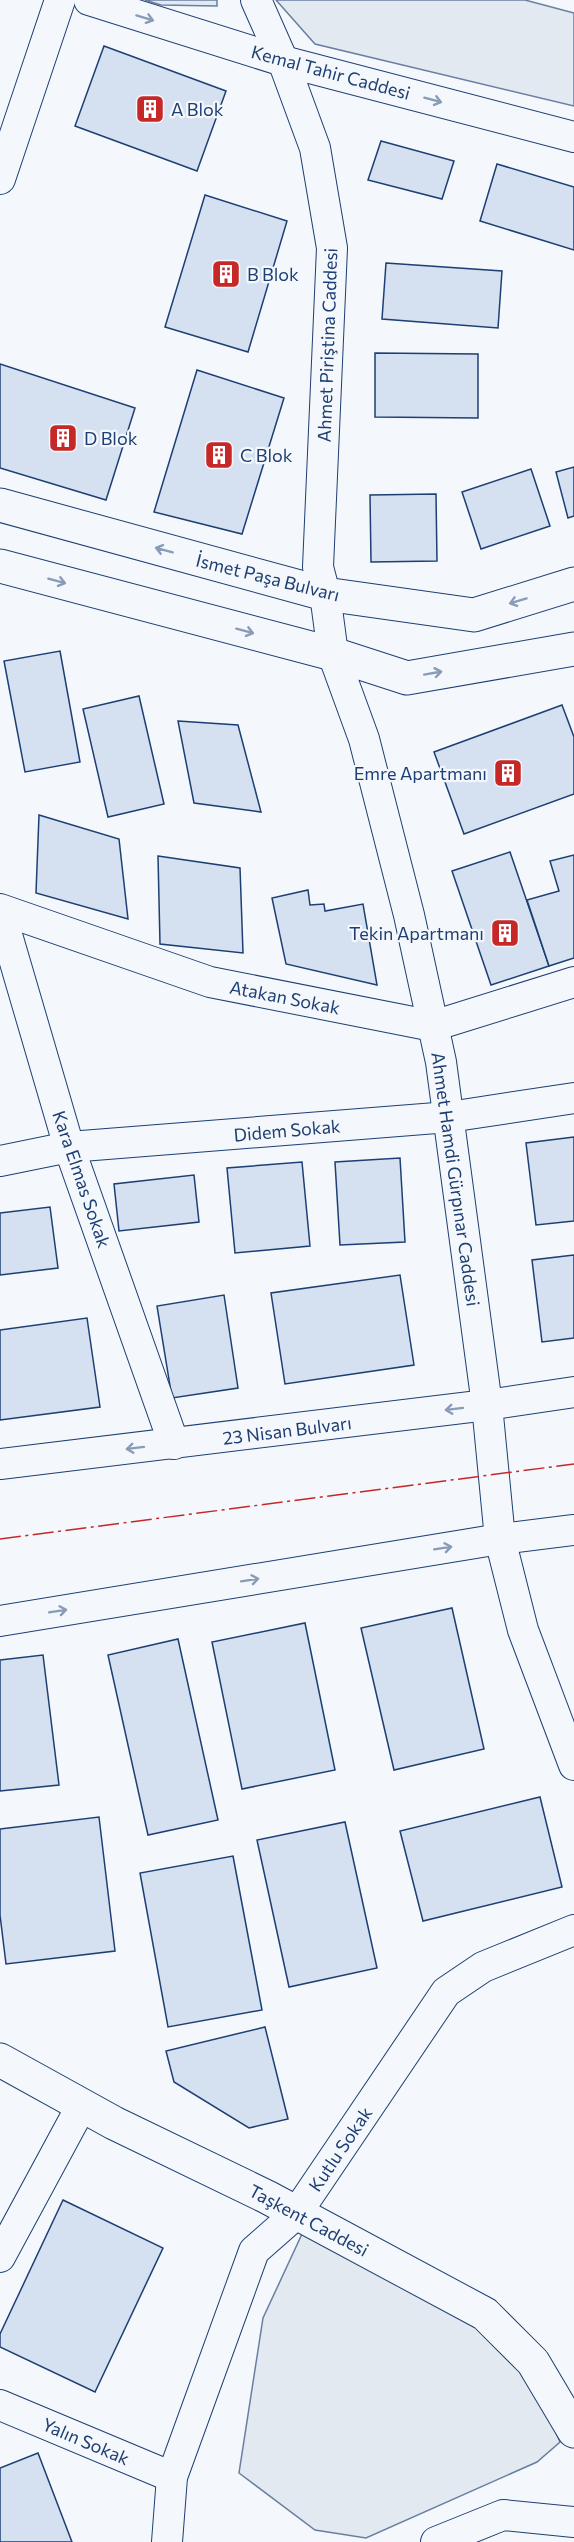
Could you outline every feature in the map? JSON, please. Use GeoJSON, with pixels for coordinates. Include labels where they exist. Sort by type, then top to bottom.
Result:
{"type":"FeatureCollection","features":[{"type":"Feature","properties":{"kind":"street"},"geometry":{"type":"LineString","coordinates":[[0,179],[60,0]]}},
{"type":"Feature","properties":{"kind":"street","name":"Kemal Tahir Caddesi"},"geometry":{"type":"LineString","coordinates":[[89,0],[284,61],[574,137]]}},
{"type":"Feature","properties":{"kind":"street","name":"Ahmet Piriştina Caddesi"},"geometry":{"type":"LineString","coordinates":[[256,0],[284,61],[315,148],[332,248],[318,567],[325,594]]}},
{"type":"Feature","properties":{"kind":"street","name":"İsmet Paşa Bulvarı"},"geometry":{"type":"LineString","coordinates":[[0,505],[325,594],[474,615],[574,584]]}},
{"type":"Feature","properties":{"kind":"street"},"geometry":{"type":"LineString","coordinates":[[0,566],[333,654],[407,678],[574,649]]}},
{"type":"Feature","properties":{"kind":"street","name":"Ahmet Hamdi Gürpınar Caddesi"},"geometry":{"type":"LineString","coordinates":[[325,594],[333,654],[364,739],[409,915],[441,1062],[487,1405],[500,1539],[523,1630],[574,1764]]}},
{"type":"Feature","properties":{"kind":"street","name":"Atakan Sokak"},"geometry":{"type":"LineString","coordinates":[[0,910],[210,982],[433,1026],[574,982]]}},
{"type":"Feature","properties":{"kind":"street","name":"Kara Elmas Sokak"},"geometry":{"type":"LineString","coordinates":[[0,910],[69,1147],[174,1444]]}},
{"type":"Feature","properties":{"kind":"street","name":"Didem Sokak"},"geometry":{"type":"LineString","coordinates":[[0,1161],[69,1147],[448,1117],[574,1098]]}},
{"type":"Feature","properties":{"kind":"street","name":"23 Nisan Bulvarı"},"geometry":{"type":"LineString","coordinates":[[0,1464],[487,1405],[574,1392]]}},
{"type":"Feature","properties":{"kind":"street"},"geometry":{"type":"LineString","coordinates":[[0,1621],[500,1539],[574,1530]]}},
{"type":"Feature","properties":{"kind":"street","name":"Kutlu Sokak"},"geometry":{"type":"LineString","coordinates":[[167,2542],[172,2477],[254,2251],[296,2214],[446,1992],[483,1967],[574,1930]]}},
{"type":"Feature","properties":{"kind":"street","name":"Taşkent Caddesi"},"geometry":{"type":"LineString","coordinates":[[0,2060],[82,2105],[267,2197],[485,2314],[533,2362],[574,2431]]}},
{"type":"Feature","properties":{"kind":"street"},"geometry":{"type":"LineString","coordinates":[[0,2257],[82,2105]]}},
{"type":"Feature","properties":{"kind":"street","name":"Yalın Sokak"},"geometry":{"type":"LineString","coordinates":[[0,2405],[172,2477]]}},
{"type":"Feature","properties":{"kind":"street"},"geometry":{"type":"LineString","coordinates":[[436,2542],[503,2515],[574,2522]]}},
{"type":"Feature","properties":{"kind":"shaded area"},"geometry":{"type":"Polygon","coordinates":[[[145,0],[217,0],[217,6],[161,5],[145,0]]]}},
{"type":"Feature","properties":{"kind":"shaded area"},"geometry":{"type":"Polygon","coordinates":[[[276,0],[525,0],[574,13],[574,106],[315,44],[276,0]]]}},
{"type":"Feature","properties":{"kind":"shaded area"},"geometry":{"type":"Polygon","coordinates":[[[302,2234],[480,2323],[529,2371],[560,2442],[537,2462],[366,2538],[315,2530],[239,2473],[263,2318],[302,2234]]]}},
{"type":"Feature","properties":{"kind":"building","name":"A Blok"},"geometry":{"type":"Polygon","coordinates":[[[104,46],[226,91],[197,171],[75,126],[104,46]]]}},
{"type":"Feature","properties":{"kind":"building"},"geometry":{"type":"Polygon","coordinates":[[[381,141],[454,161],[442,199],[368,180],[381,141]]]}},
{"type":"Feature","properties":{"kind":"building"},"geometry":{"type":"Polygon","coordinates":[[[497,164],[574,187],[574,250],[480,221],[497,164]]]}},
{"type":"Feature","properties":{"kind":"building","name":"B Blok"},"geometry":{"type":"Polygon","coordinates":[[[205,195],[287,221],[248,352],[165,327],[205,195]]]}},
{"type":"Feature","properties":{"kind":"building"},"geometry":{"type":"Polygon","coordinates":[[[386,263],[502,271],[498,328],[382,319],[386,263]]]}},
{"type":"Feature","properties":{"kind":"building"},"geometry":{"type":"Polygon","coordinates":[[[375,353],[478,354],[478,418],[375,417],[375,353]]]}},
{"type":"Feature","properties":{"kind":"building","name":"D Blok"},"geometry":{"type":"Polygon","coordinates":[[[0,364],[135,408],[106,500],[0,468],[0,364]]]}},
{"type":"Feature","properties":{"kind":"building","name":"C Blok"},"geometry":{"type":"Polygon","coordinates":[[[197,370],[284,398],[242,534],[154,512],[197,370]]]}},
{"type":"Feature","properties":{"kind":"building"},"geometry":{"type":"Polygon","coordinates":[[[574,467],[574,516],[568,518],[556,472],[574,467]]]}},
{"type":"Feature","properties":{"kind":"building"},"geometry":{"type":"Polygon","coordinates":[[[531,469],[550,526],[481,549],[462,492],[531,469]]]}},
{"type":"Feature","properties":{"kind":"building"},"geometry":{"type":"Polygon","coordinates":[[[436,494],[437,561],[371,562],[370,495],[436,494]]]}},
{"type":"Feature","properties":{"kind":"building"},"geometry":{"type":"Polygon","coordinates":[[[60,651],[80,762],[25,772],[4,661],[60,651]]]}},
{"type":"Feature","properties":{"kind":"building"},"geometry":{"type":"Polygon","coordinates":[[[139,696],[164,804],[108,817],[83,709],[139,696]]]}},
{"type":"Feature","properties":{"kind":"building","name":"Emre Apartmanı"},"geometry":{"type":"Polygon","coordinates":[[[562,705],[574,737],[574,794],[464,834],[434,752],[562,705]]]}},
{"type":"Feature","properties":{"kind":"building"},"geometry":{"type":"Polygon","coordinates":[[[178,721],[238,725],[261,812],[194,803],[178,721]]]}},
{"type":"Feature","properties":{"kind":"building"},"geometry":{"type":"Polygon","coordinates":[[[39,815],[119,839],[128,919],[36,893],[39,815]]]}},
{"type":"Feature","properties":{"kind":"building","name":"Tekin Apartmanı"},"geometry":{"type":"Polygon","coordinates":[[[510,852],[549,966],[491,985],[452,871],[510,852]]]}},
{"type":"Feature","properties":{"kind":"building"},"geometry":{"type":"Polygon","coordinates":[[[574,855],[574,958],[549,966],[527,900],[559,891],[550,861],[574,855]]]}},
{"type":"Feature","properties":{"kind":"building"},"geometry":{"type":"Polygon","coordinates":[[[158,856],[240,868],[243,953],[160,944],[158,856]]]}},
{"type":"Feature","properties":{"kind":"building"},"geometry":{"type":"Polygon","coordinates":[[[308,890],[310,905],[324,904],[325,911],[363,904],[377,985],[286,964],[272,898],[308,890]]]}},
{"type":"Feature","properties":{"kind":"building"},"geometry":{"type":"Polygon","coordinates":[[[574,1137],[574,1221],[536,1225],[526,1143],[574,1137]]]}},
{"type":"Feature","properties":{"kind":"building"},"geometry":{"type":"Polygon","coordinates":[[[400,1158],[405,1242],[340,1245],[335,1162],[400,1158]]]}},
{"type":"Feature","properties":{"kind":"building"},"geometry":{"type":"Polygon","coordinates":[[[302,1162],[310,1246],[235,1253],[227,1168],[302,1162]]]}},
{"type":"Feature","properties":{"kind":"building"},"geometry":{"type":"Polygon","coordinates":[[[194,1175],[199,1222],[119,1231],[114,1184],[194,1175]]]}},
{"type":"Feature","properties":{"kind":"building"},"geometry":{"type":"Polygon","coordinates":[[[50,1207],[58,1268],[0,1275],[0,1213],[50,1207]]]}},
{"type":"Feature","properties":{"kind":"building"},"geometry":{"type":"Polygon","coordinates":[[[574,1255],[574,1338],[542,1342],[532,1260],[574,1255]]]}},
{"type":"Feature","properties":{"kind":"building"},"geometry":{"type":"Polygon","coordinates":[[[400,1275],[414,1365],[285,1384],[271,1293],[400,1275]]]}},
{"type":"Feature","properties":{"kind":"building"},"geometry":{"type":"Polygon","coordinates":[[[224,1295],[238,1388],[172,1398],[157,1306],[224,1295]]]}},
{"type":"Feature","properties":{"kind":"building"},"geometry":{"type":"Polygon","coordinates":[[[87,1318],[100,1407],[0,1420],[0,1330],[87,1318]]]}},
{"type":"Feature","properties":{"kind":"building"},"geometry":{"type":"Polygon","coordinates":[[[452,1608],[484,1749],[394,1770],[361,1628],[452,1608]]]}},
{"type":"Feature","properties":{"kind":"building"},"geometry":{"type":"Polygon","coordinates":[[[305,1623],[335,1770],[242,1789],[212,1642],[305,1623]]]}},
{"type":"Feature","properties":{"kind":"building"},"geometry":{"type":"Polygon","coordinates":[[[178,1639],[218,1820],[148,1835],[108,1655],[178,1639]]]}},
{"type":"Feature","properties":{"kind":"building"},"geometry":{"type":"Polygon","coordinates":[[[43,1655],[59,1785],[0,1791],[0,1660],[43,1655]]]}},
{"type":"Feature","properties":{"kind":"building"},"geometry":{"type":"Polygon","coordinates":[[[540,1797],[562,1887],[423,1921],[400,1831],[540,1797]]]}},
{"type":"Feature","properties":{"kind":"building"},"geometry":{"type":"Polygon","coordinates":[[[99,1817],[115,1951],[6,1964],[0,1915],[0,1829],[99,1817]]]}},
{"type":"Feature","properties":{"kind":"building"},"geometry":{"type":"Polygon","coordinates":[[[345,1822],[377,1968],[289,1987],[257,1840],[345,1822]]]}},
{"type":"Feature","properties":{"kind":"building"},"geometry":{"type":"Polygon","coordinates":[[[233,1856],[262,2010],[168,2027],[140,1873],[233,1856]]]}},
{"type":"Feature","properties":{"kind":"building"},"geometry":{"type":"Polygon","coordinates":[[[265,2027],[288,2119],[249,2128],[174,2082],[166,2051],[265,2027]]]}},
{"type":"Feature","properties":{"kind":"building"},"geometry":{"type":"Polygon","coordinates":[[[63,2200],[163,2248],[95,2392],[0,2347],[0,2334],[63,2200]]]}},
{"type":"Feature","properties":{"kind":"building"},"geometry":{"type":"Polygon","coordinates":[[[38,2453],[72,2542],[0,2542],[0,2468],[38,2453]]]}},
{"type":"Feature","properties":{"kind":"power"},"geometry":{"type":"LineString","coordinates":[[0,1539],[574,1464]]}},
{"type":"Feature","properties":{"kind":"place","name":"A Blok"},"geometry":{"type":"Point","coordinates":[150,109]}},
{"type":"Feature","properties":{"kind":"place","name":"B Blok"},"geometry":{"type":"Point","coordinates":[226,274]}},
{"type":"Feature","properties":{"kind":"place","name":"D Blok"},"geometry":{"type":"Point","coordinates":[63,438]}},
{"type":"Feature","properties":{"kind":"place","name":"C Blok"},"geometry":{"type":"Point","coordinates":[219,455]}},
{"type":"Feature","properties":{"kind":"place","name":"Emre Apartmanı"},"geometry":{"type":"Point","coordinates":[508,773]}},
{"type":"Feature","properties":{"kind":"place","name":"Tekin Apartmanı"},"geometry":{"type":"Point","coordinates":[505,933]}}]}
